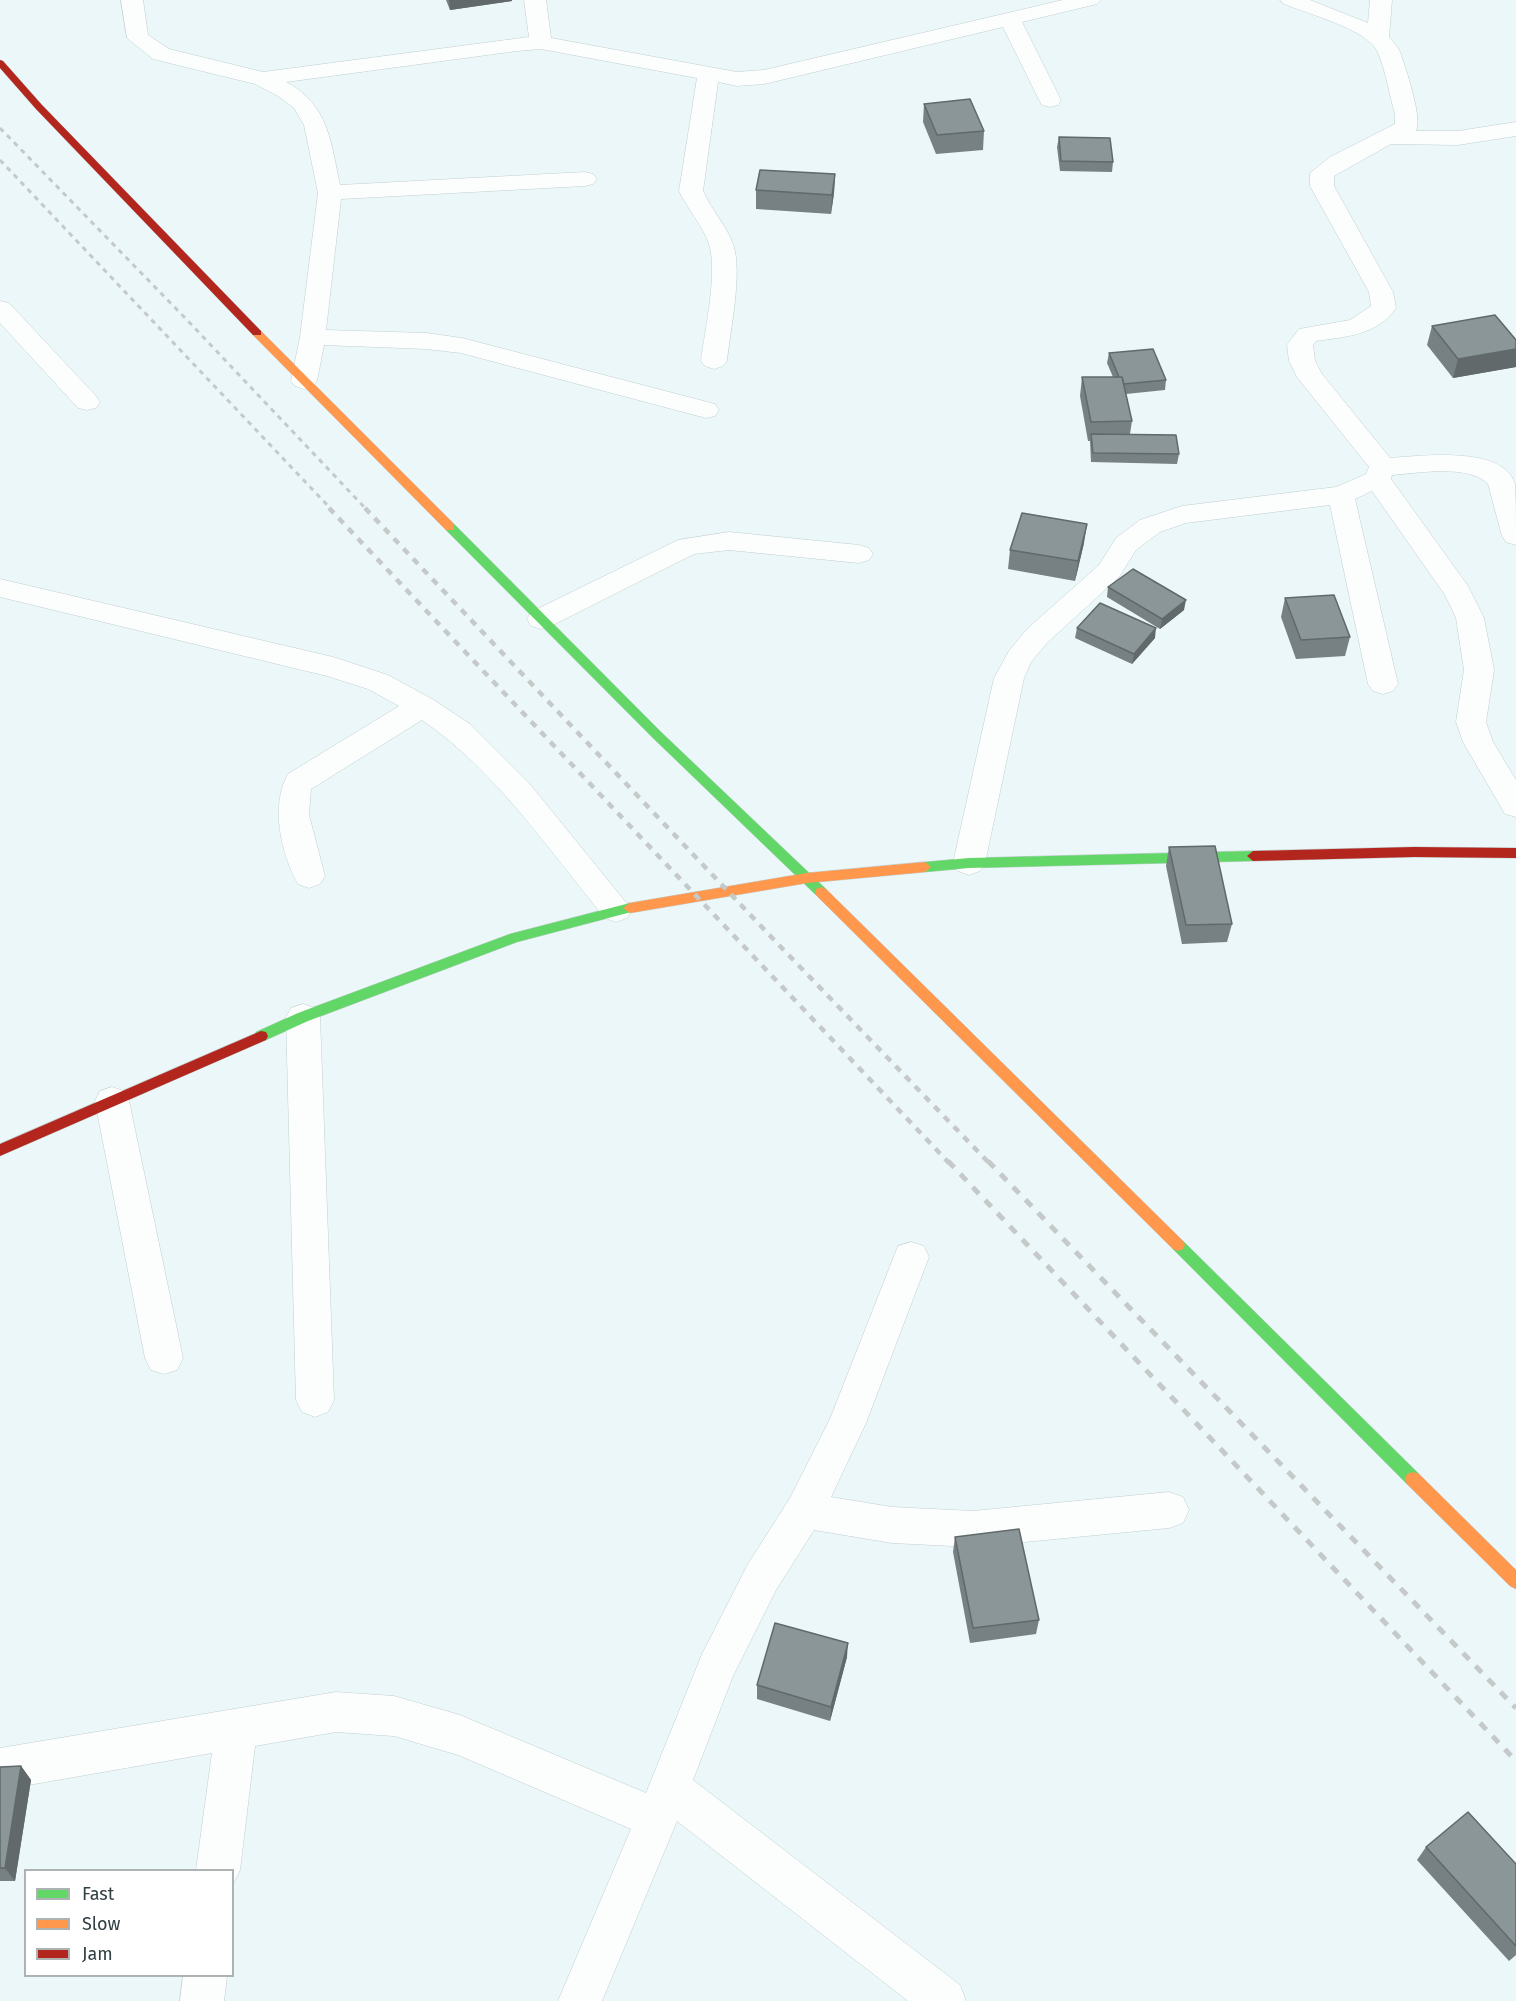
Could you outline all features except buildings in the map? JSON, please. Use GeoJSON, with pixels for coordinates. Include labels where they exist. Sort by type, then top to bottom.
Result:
{"type":"FeatureCollection","features":[{"type":"Feature","properties":{"kind":"street"},"geometry":{"type":"LineString","coordinates":[[132,0],[132,14],[138,38],[161,54],[263,79],[286,90],[303,104],[315,125],[330,193],[313,337],[304,381]]}},
{"type":"Feature","properties":{"kind":"street"},"geometry":{"type":"LineString","coordinates":[[535,0],[541,43]]}},
{"type":"Feature","properties":{"kind":"street"},"geometry":{"type":"LineString","coordinates":[[263,79],[517,44],[541,43],[708,76],[737,79],[764,76],[1090,0]]}},
{"type":"Feature","properties":{"kind":"street"},"geometry":{"type":"LineString","coordinates":[[1291,0],[1356,25],[1378,37],[1389,50],[1406,114],[1407,127],[1338,162],[1322,173],[1322,186],[1381,292],[1384,308],[1372,321],[1349,329],[1308,334],[1300,345],[1302,361],[1310,377],[1371,450],[1379,473],[1458,593],[1470,618],[1479,670],[1471,722],[1478,742],[1516,806]]}},
{"type":"Feature","properties":{"kind":"street"},"geometry":{"type":"LineString","coordinates":[[1378,37],[1382,0]]}},
{"type":"Feature","properties":{"kind":"street"},"geometry":{"type":"LineString","coordinates":[[1010,19],[1050,100]]}},
{"type":"Feature","properties":{"kind":"street"},"geometry":{"type":"LineString","coordinates":[[0,63],[39,108],[304,381],[541,619],[657,735],[807,878],[1516,1581]]}},
{"type":"Feature","properties":{"kind":"street"},"geometry":{"type":"LineString","coordinates":[[708,76],[691,190],[698,207],[721,243],[725,268],[714,361]]}},
{"type":"Feature","properties":{"kind":"street"},"geometry":{"type":"LineString","coordinates":[[1389,137],[1458,138],[1516,129]]}},
{"type":"Feature","properties":{"kind":"street"},"geometry":{"type":"LineString","coordinates":[[330,193],[585,179]]}},
{"type":"Feature","properties":{"kind":"street"},"geometry":{"type":"LineString","coordinates":[[0,308],[87,402]]}},
{"type":"Feature","properties":{"kind":"street"},"geometry":{"type":"LineString","coordinates":[[313,337],[426,341],[462,346],[706,410]]}},
{"type":"Feature","properties":{"kind":"street"},"geometry":{"type":"LineString","coordinates":[[969,863],[1009,678],[1019,658],[1037,636],[1109,571],[1126,544],[1150,526],[1182,515],[1341,495],[1379,473],[1470,464],[1498,474],[1516,536]]}},
{"type":"Feature","properties":{"kind":"street"},"geometry":{"type":"LineString","coordinates":[[1341,495],[1383,684]]}},
{"type":"Feature","properties":{"kind":"street"},"geometry":{"type":"LineString","coordinates":[[541,619],[688,546],[729,541],[859,554]]}},
{"type":"Feature","properties":{"kind":"street"},"geometry":{"type":"LineString","coordinates":[[0,588],[333,667],[378,682],[422,706],[459,731],[518,791],[616,910]]}},
{"type":"Feature","properties":{"kind":"street"},"geometry":{"type":"LineString","coordinates":[[309,876],[292,806],[292,792],[299,782],[422,706]]}},
{"type":"Feature","properties":{"kind":"street"},"geometry":{"type":"LineString","coordinates":[[0,1150],[303,1017],[515,939],[616,910],[807,878],[969,863],[1414,852],[1516,853]]}},
{"type":"Feature","properties":{"kind":"street"},"geometry":{"type":"LineString","coordinates":[[303,1017],[315,1400]]}},
{"type":"Feature","properties":{"kind":"street"},"geometry":{"type":"LineString","coordinates":[[112,1101],[164,1358]]}},
{"type":"Feature","properties":{"kind":"street"},"geometry":{"type":"LineString","coordinates":[[580,2001],[663,1804],[716,1668],[762,1577],[804,1511],[847,1423],[911,1257]]}},
{"type":"Feature","properties":{"kind":"street"},"geometry":{"type":"LineString","coordinates":[[804,1511],[892,1525],[973,1529],[1169,1510]]}},
{"type":"Feature","properties":{"kind":"street"},"geometry":{"type":"LineString","coordinates":[[0,1769],[336,1712],[394,1716],[663,1804],[944,2001]]}},
{"type":"Feature","properties":{"kind":"street"},"geometry":{"type":"LineString","coordinates":[[218,1869],[236,1729]]}},
{"type":"Feature","properties":{"kind":"street"},"geometry":{"type":"LineString","coordinates":[[202,2001],[205,1977]]}},
{"type":"Feature","properties":{"kind":"railway"},"geometry":{"type":"LineString","coordinates":[[0,128],[189,322],[366,509]]}},
{"type":"Feature","properties":{"kind":"railway"},"geometry":{"type":"LineString","coordinates":[[0,160],[331,509]]}},
{"type":"Feature","properties":{"kind":"railway"},"geometry":{"type":"LineString","coordinates":[[329,508],[949,1163]]}},
{"type":"Feature","properties":{"kind":"railway"},"geometry":{"type":"LineString","coordinates":[[365,508],[989,1163]]}},
{"type":"Feature","properties":{"kind":"railway"},"geometry":{"type":"LineString","coordinates":[[948,1161],[1516,1761]]}},
{"type":"Feature","properties":{"kind":"railway"},"geometry":{"type":"LineString","coordinates":[[988,1161],[1516,1708]]}},
{"type":"Feature","properties":{"kind":"traffic: fast"},"geometry":{"type":"LineString","coordinates":[[450,527],[657,735],[821,892]]}},
{"type":"Feature","properties":{"kind":"traffic: fast"},"geometry":{"type":"LineString","coordinates":[[925,867],[969,863],[1253,856]]}},
{"type":"Feature","properties":{"kind":"traffic: fast"},"geometry":{"type":"LineString","coordinates":[[261,1036],[303,1017],[515,938],[630,908]]}},
{"type":"Feature","properties":{"kind":"traffic: fast"},"geometry":{"type":"LineString","coordinates":[[1178,1245],[1413,1479]]}},
{"type":"Feature","properties":{"kind":"traffic: slow"},"geometry":{"type":"LineString","coordinates":[[257,333],[450,527]]}},
{"type":"Feature","properties":{"kind":"traffic: slow"},"geometry":{"type":"LineString","coordinates":[[630,908],[807,878],[925,867]]}},
{"type":"Feature","properties":{"kind":"traffic: slow"},"geometry":{"type":"LineString","coordinates":[[821,892],[1178,1245]]}},
{"type":"Feature","properties":{"kind":"traffic: slow"},"geometry":{"type":"LineString","coordinates":[[1413,1479],[1516,1581]]}},
{"type":"Feature","properties":{"kind":"traffic: jam"},"geometry":{"type":"LineString","coordinates":[[0,63],[39,107],[257,333]]}},
{"type":"Feature","properties":{"kind":"traffic: jam"},"geometry":{"type":"LineString","coordinates":[[1253,856],[1414,852],[1516,853]]}},
{"type":"Feature","properties":{"kind":"traffic: jam"},"geometry":{"type":"LineString","coordinates":[[0,1150],[261,1036]]}}]}
